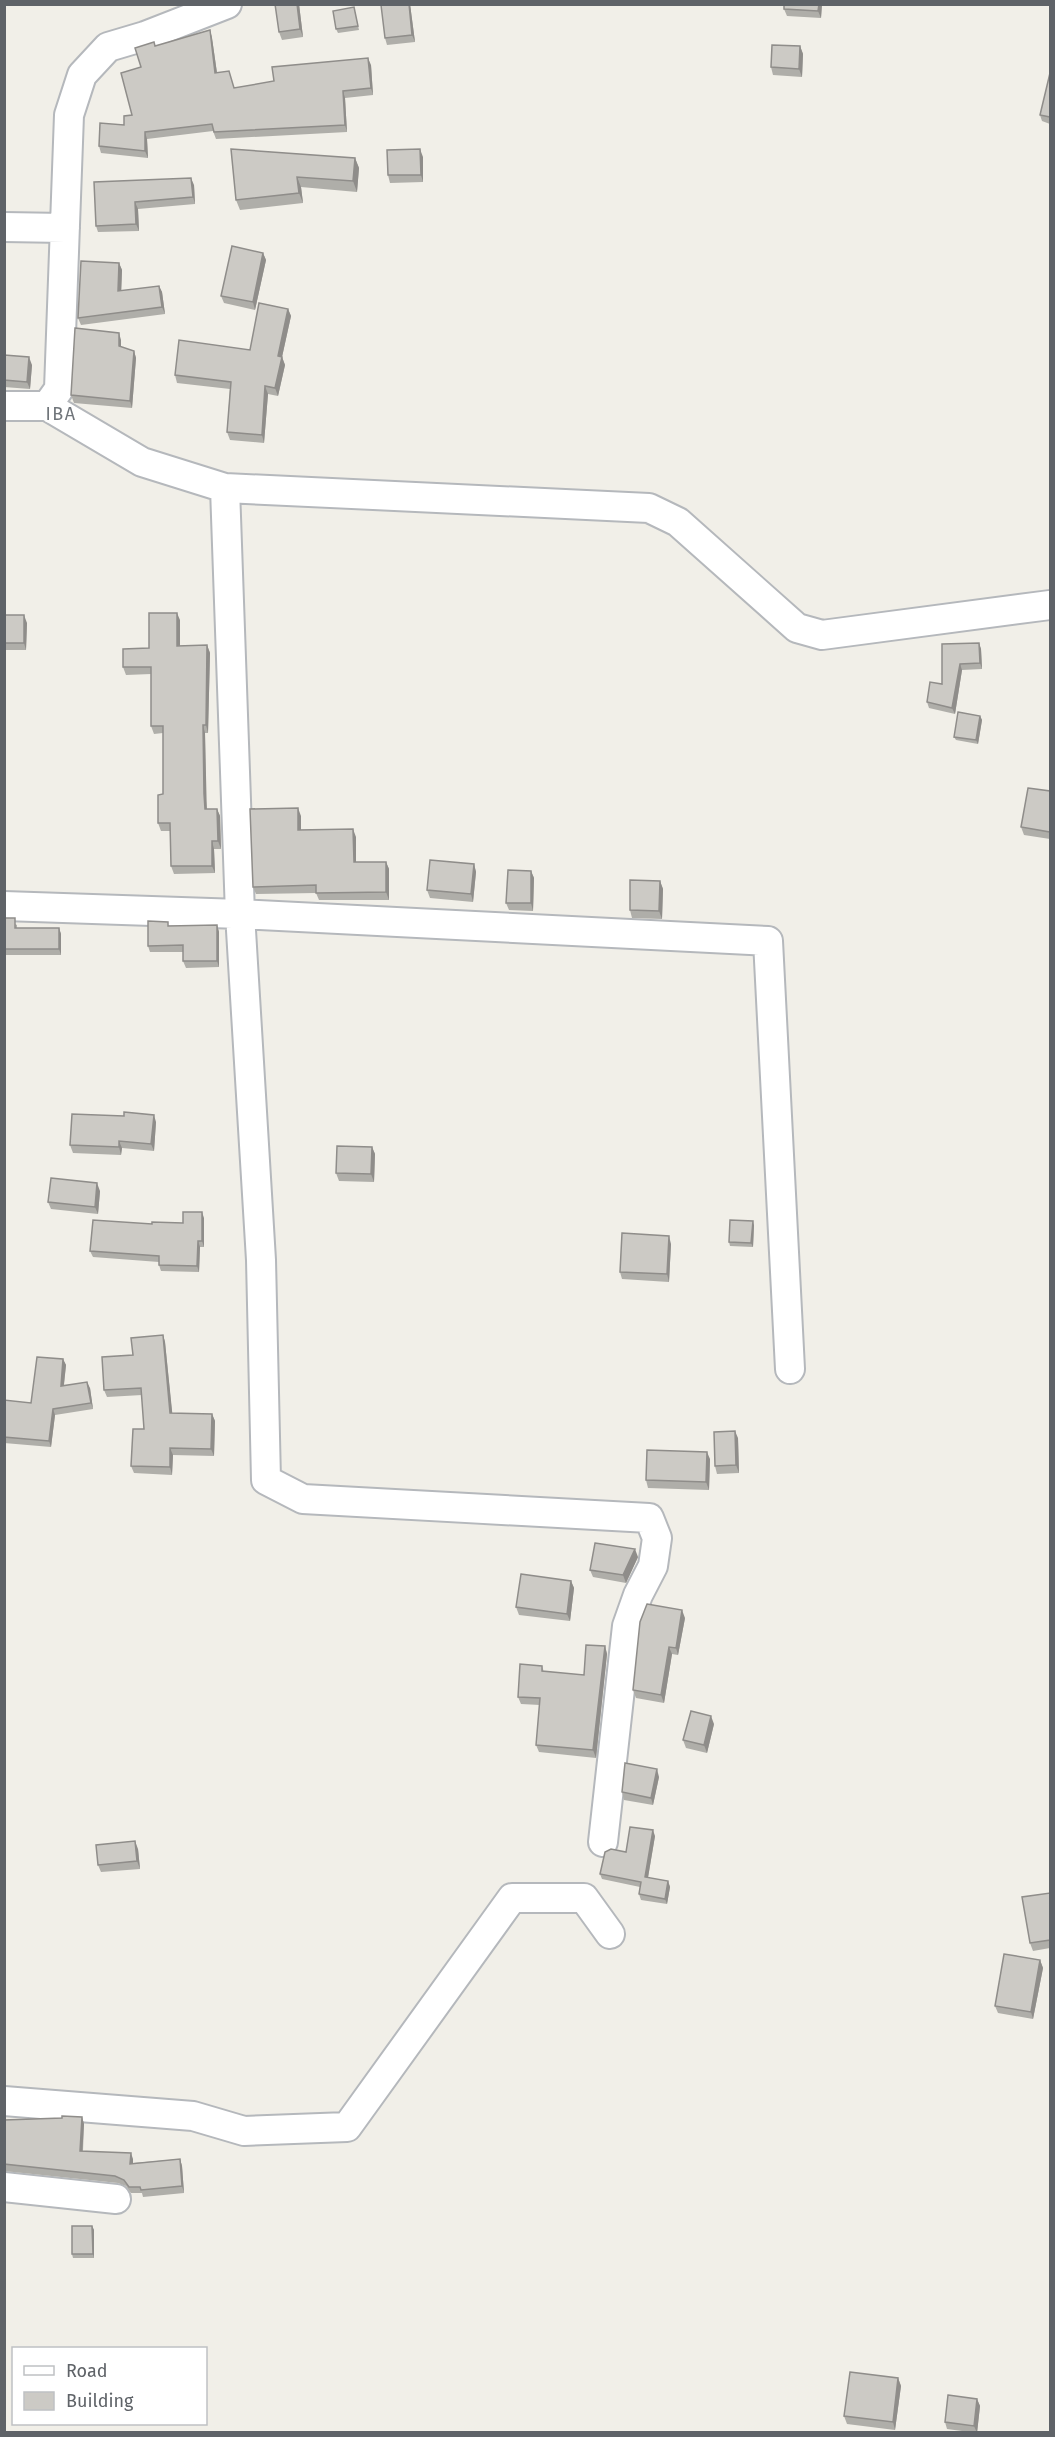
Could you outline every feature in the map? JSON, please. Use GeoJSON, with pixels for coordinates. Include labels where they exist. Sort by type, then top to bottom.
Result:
{"type":"FeatureCollection","features":[{"type":"Feature","properties":{"kind":"street"},"geometry":{"type":"LineString","coordinates":[[46,406],[59,389],[69,115],[82,75],[108,47],[146,36],[227,4]]}},
{"type":"Feature","properties":{"kind":"street"},"geometry":{"type":"LineString","coordinates":[[4,228],[65,228]]}},
{"type":"Feature","properties":{"kind":"street"},"geometry":{"type":"LineString","coordinates":[[4,406],[46,406],[142,462],[225,488],[649,508],[678,522],[797,628],[822,635],[1050,605]]}},
{"type":"Feature","properties":{"kind":"street"},"geometry":{"type":"LineString","coordinates":[[225,488],[240,914],[261,1260],[266,1480],[303,1499],[649,1518],[657,1538],[653,1566],[638,1595],[627,1626],[603,1842]]}},
{"type":"Feature","properties":{"kind":"street"},"geometry":{"type":"LineString","coordinates":[[4,906],[240,914],[768,941],[790,1369]]}},
{"type":"Feature","properties":{"kind":"street"},"geometry":{"type":"LineString","coordinates":[[4,2101],[193,2116],[244,2131],[347,2127],[512,1898],[584,1898],[610,1934]]}},
{"type":"Feature","properties":{"kind":"street"},"geometry":{"type":"LineString","coordinates":[[4,2187],[116,2199]]}},
{"type":"Feature","properties":{"kind":"building"},"geometry":{"type":"Polygon","coordinates":[[[275,4],[297,4],[300,29],[279,32],[275,4]]]}},
{"type":"Feature","properties":{"kind":"building"},"geometry":{"type":"Polygon","coordinates":[[[409,4],[412,35],[385,38],[381,5],[409,4]]]}},
{"type":"Feature","properties":{"kind":"building"},"geometry":{"type":"Polygon","coordinates":[[[784,4],[819,4],[818,11],[784,9],[784,4]]]}},
{"type":"Feature","properties":{"kind":"building"},"geometry":{"type":"Polygon","coordinates":[[[354,7],[358,26],[336,29],[333,11],[354,7]]]}},
{"type":"Feature","properties":{"kind":"building"},"geometry":{"type":"Polygon","coordinates":[[[210,30],[215,73],[229,71],[234,88],[274,81],[272,67],[368,58],[371,88],[343,91],[345,125],[214,132],[212,124],[145,132],[145,151],[99,146],[100,123],[124,125],[124,116],[132,115],[121,73],[141,67],[135,48],[154,42],[155,46],[210,30]]]}},
{"type":"Feature","properties":{"kind":"building"},"geometry":{"type":"Polygon","coordinates":[[[772,45],[800,46],[799,69],[771,67],[772,45]]]}},
{"type":"Feature","properties":{"kind":"building"},"geometry":{"type":"Polygon","coordinates":[[[1050,73],[1050,117],[1040,115],[1050,73]]]}},
{"type":"Feature","properties":{"kind":"building"},"geometry":{"type":"Polygon","coordinates":[[[231,149],[355,158],[353,181],[297,177],[299,193],[236,200],[231,149]]]}},
{"type":"Feature","properties":{"kind":"building"},"geometry":{"type":"Polygon","coordinates":[[[420,149],[421,175],[388,175],[387,150],[420,149]]]}},
{"type":"Feature","properties":{"kind":"building"},"geometry":{"type":"Polygon","coordinates":[[[191,178],[193,197],[135,202],[136,224],[96,226],[94,182],[191,178]]]}},
{"type":"Feature","properties":{"kind":"building"},"geometry":{"type":"Polygon","coordinates":[[[232,246],[263,253],[253,302],[221,296],[232,246]]]}},
{"type":"Feature","properties":{"kind":"building"},"geometry":{"type":"Polygon","coordinates":[[[81,261],[119,263],[118,291],[159,286],[162,307],[78,318],[81,261]]]}},
{"type":"Feature","properties":{"kind":"building"},"geometry":{"type":"Polygon","coordinates":[[[259,303],[288,309],[278,356],[282,357],[275,388],[265,386],[262,435],[227,432],[231,382],[175,375],[179,340],[250,350],[259,303]]]}},
{"type":"Feature","properties":{"kind":"building"},"geometry":{"type":"Polygon","coordinates":[[[75,328],[119,333],[119,346],[134,351],[130,401],[71,395],[75,328]]]}},
{"type":"Feature","properties":{"kind":"building"},"geometry":{"type":"Polygon","coordinates":[[[4,355],[29,357],[27,382],[4,380],[4,355]]]}},
{"type":"Feature","properties":{"kind":"building"},"geometry":{"type":"Polygon","coordinates":[[[149,613],[177,613],[177,646],[207,645],[206,725],[203,725],[204,794],[205,809],[217,809],[218,841],[212,841],[212,866],[171,866],[170,823],[158,823],[158,795],[163,794],[163,726],[151,726],[151,667],[123,667],[123,649],[149,648],[149,613]]]}},
{"type":"Feature","properties":{"kind":"building"},"geometry":{"type":"Polygon","coordinates":[[[4,615],[24,615],[24,643],[4,643],[4,615]]]}},
{"type":"Feature","properties":{"kind":"building"},"geometry":{"type":"Polygon","coordinates":[[[979,643],[980,663],[960,664],[952,708],[927,702],[930,682],[942,684],[942,644],[979,643]]]}},
{"type":"Feature","properties":{"kind":"building"},"geometry":{"type":"Polygon","coordinates":[[[958,712],[980,716],[976,740],[954,737],[958,712]]]}},
{"type":"Feature","properties":{"kind":"building"},"geometry":{"type":"Polygon","coordinates":[[[1028,788],[1050,791],[1050,832],[1021,827],[1028,788]]]}},
{"type":"Feature","properties":{"kind":"building"},"geometry":{"type":"Polygon","coordinates":[[[298,808],[298,830],[353,829],[354,862],[386,862],[386,892],[316,893],[316,885],[253,887],[250,809],[298,808]]]}},
{"type":"Feature","properties":{"kind":"building"},"geometry":{"type":"Polygon","coordinates":[[[430,860],[474,864],[471,894],[427,890],[430,860]]]}},
{"type":"Feature","properties":{"kind":"building"},"geometry":{"type":"Polygon","coordinates":[[[508,870],[531,871],[531,903],[506,903],[508,870]]]}},
{"type":"Feature","properties":{"kind":"building"},"geometry":{"type":"Polygon","coordinates":[[[630,880],[660,881],[659,911],[630,910],[630,880]]]}},
{"type":"Feature","properties":{"kind":"building"},"geometry":{"type":"Polygon","coordinates":[[[4,918],[15,918],[15,928],[59,928],[59,949],[4,949],[4,918]]]}},
{"type":"Feature","properties":{"kind":"building"},"geometry":{"type":"Polygon","coordinates":[[[148,921],[168,922],[168,926],[217,925],[217,961],[183,961],[183,945],[148,946],[148,921]]]}},
{"type":"Feature","properties":{"kind":"building"},"geometry":{"type":"Polygon","coordinates":[[[124,1112],[154,1115],[151,1144],[119,1141],[119,1147],[70,1145],[72,1114],[124,1116],[124,1112]]]}},
{"type":"Feature","properties":{"kind":"building"},"geometry":{"type":"Polygon","coordinates":[[[337,1146],[372,1147],[371,1174],[336,1173],[337,1146]]]}},
{"type":"Feature","properties":{"kind":"building"},"geometry":{"type":"Polygon","coordinates":[[[51,1178],[97,1183],[95,1207],[48,1202],[51,1178]]]}},
{"type":"Feature","properties":{"kind":"building"},"geometry":{"type":"Polygon","coordinates":[[[183,1212],[202,1212],[202,1241],[198,1241],[197,1266],[159,1265],[159,1256],[90,1251],[93,1220],[152,1224],[152,1222],[183,1223],[183,1212]]]}},
{"type":"Feature","properties":{"kind":"building"},"geometry":{"type":"Polygon","coordinates":[[[730,1220],[753,1221],[751,1243],[729,1242],[730,1220]]]}},
{"type":"Feature","properties":{"kind":"building"},"geometry":{"type":"Polygon","coordinates":[[[622,1233],[669,1236],[667,1274],[620,1272],[622,1233]]]}},
{"type":"Feature","properties":{"kind":"building"},"geometry":{"type":"Polygon","coordinates":[[[163,1335],[170,1413],[212,1414],[211,1449],[170,1448],[170,1467],[131,1466],[133,1429],[144,1429],[141,1388],[104,1390],[102,1357],[133,1355],[131,1338],[163,1335]]]}},
{"type":"Feature","properties":{"kind":"building"},"geometry":{"type":"Polygon","coordinates":[[[37,1357],[63,1359],[61,1386],[87,1382],[91,1403],[53,1409],[49,1441],[4,1437],[4,1400],[31,1403],[37,1357]]]}},
{"type":"Feature","properties":{"kind":"building"},"geometry":{"type":"Polygon","coordinates":[[[735,1431],[736,1465],[715,1466],[714,1432],[735,1431]]]}},
{"type":"Feature","properties":{"kind":"building"},"geometry":{"type":"Polygon","coordinates":[[[647,1450],[707,1452],[706,1482],[646,1480],[647,1450]]]}},
{"type":"Feature","properties":{"kind":"building"},"geometry":{"type":"Polygon","coordinates":[[[595,1543],[635,1549],[623,1575],[590,1570],[595,1543]]]}},
{"type":"Feature","properties":{"kind":"building"},"geometry":{"type":"Polygon","coordinates":[[[521,1574],[571,1581],[567,1614],[516,1607],[521,1574]]]}},
{"type":"Feature","properties":{"kind":"building"},"geometry":{"type":"Polygon","coordinates":[[[647,1604],[682,1610],[676,1648],[669,1647],[661,1695],[633,1690],[640,1622],[647,1604]]]}},
{"type":"Feature","properties":{"kind":"building"},"geometry":{"type":"Polygon","coordinates":[[[586,1645],[605,1646],[593,1750],[536,1745],[540,1698],[518,1697],[520,1664],[542,1666],[542,1671],[584,1675],[586,1645]]]}},
{"type":"Feature","properties":{"kind":"building"},"geometry":{"type":"Polygon","coordinates":[[[691,1711],[711,1716],[704,1745],[683,1740],[691,1711]]]}},
{"type":"Feature","properties":{"kind":"building"},"geometry":{"type":"Polygon","coordinates":[[[625,1763],[657,1769],[651,1798],[622,1792],[625,1763]]]}},
{"type":"Feature","properties":{"kind":"building"},"geometry":{"type":"Polygon","coordinates":[[[630,1827],[653,1830],[645,1877],[668,1881],[665,1899],[639,1894],[641,1882],[600,1874],[605,1852],[611,1849],[626,1852],[630,1827]]]}},
{"type":"Feature","properties":{"kind":"building"},"geometry":{"type":"Polygon","coordinates":[[[135,1841],[137,1861],[98,1865],[96,1845],[135,1841]]]}},
{"type":"Feature","properties":{"kind":"building"},"geometry":{"type":"Polygon","coordinates":[[[1050,1893],[1050,1940],[1030,1943],[1022,1897],[1050,1893]]]}},
{"type":"Feature","properties":{"kind":"building"},"geometry":{"type":"Polygon","coordinates":[[[1004,1954],[1040,1960],[1031,2012],[995,2006],[1004,1954]]]}},
{"type":"Feature","properties":{"kind":"building"},"geometry":{"type":"Polygon","coordinates":[[[62,2116],[82,2117],[80,2151],[131,2153],[130,2164],[180,2159],[182,2186],[141,2190],[140,2187],[129,2187],[124,2180],[115,2176],[4,2164],[4,2120],[62,2118],[62,2116]]]}},
{"type":"Feature","properties":{"kind":"building"},"geometry":{"type":"Polygon","coordinates":[[[72,2226],[92,2226],[93,2254],[72,2254],[72,2226]]]}},
{"type":"Feature","properties":{"kind":"building"},"geometry":{"type":"Polygon","coordinates":[[[850,2372],[898,2378],[893,2422],[844,2416],[850,2372]]]}},
{"type":"Feature","properties":{"kind":"building"},"geometry":{"type":"Polygon","coordinates":[[[948,2395],[977,2399],[974,2426],[945,2422],[948,2395]]]}},
{"type":"Feature","properties":{"kind":"district","name":"IBA"},"geometry":{"type":"Point","coordinates":[61,414]}}]}
